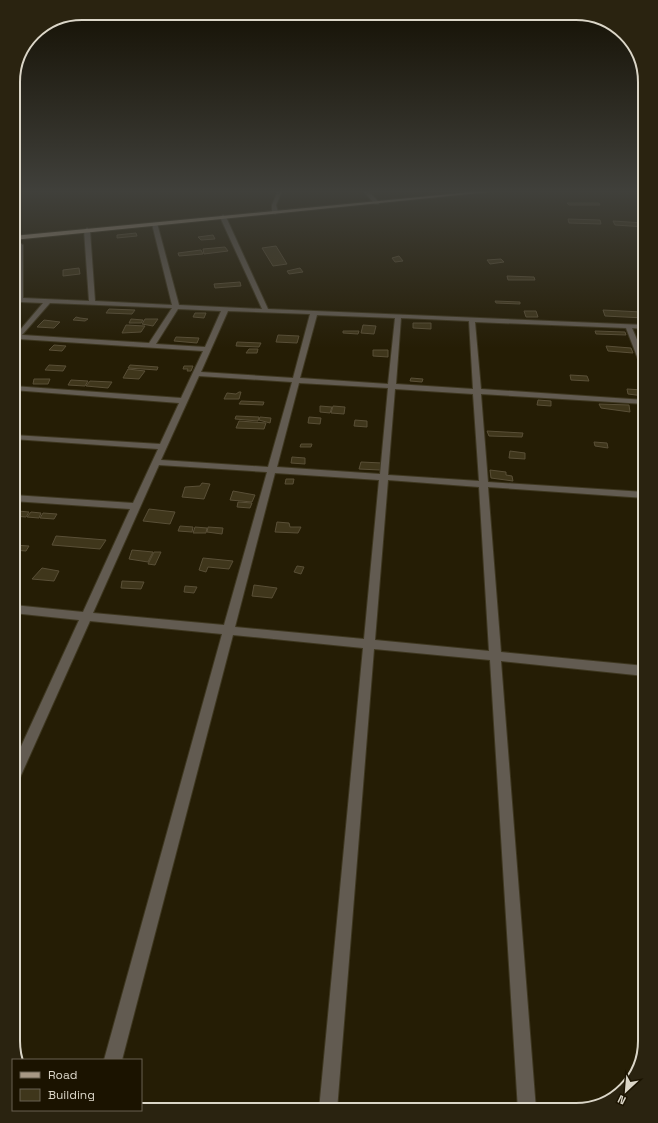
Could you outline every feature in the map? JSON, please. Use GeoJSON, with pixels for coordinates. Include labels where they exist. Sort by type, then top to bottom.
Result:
{"type":"FeatureCollection","features":[{"type":"Feature","properties":{"kind":"street"},"geometry":{"type":"LineString","coordinates":[[88,243],[92,303]]}},
{"type":"Feature","properties":{"kind":"street"},"geometry":{"type":"LineString","coordinates":[[152,346],[176,307],[160,243]]}},
{"type":"Feature","properties":{"kind":"street"},"geometry":{"type":"LineString","coordinates":[[235,243],[266,311]]}},
{"type":"Feature","properties":{"kind":"street"},"geometry":{"type":"LineString","coordinates":[[20,245],[20,300],[638,327]]}},
{"type":"Feature","properties":{"kind":"street"},"geometry":{"type":"LineString","coordinates":[[20,334],[48,301]]}},
{"type":"Feature","properties":{"kind":"street"},"geometry":{"type":"LineString","coordinates":[[20,762],[225,310]]}},
{"type":"Feature","properties":{"kind":"street"},"geometry":{"type":"LineString","coordinates":[[113,1059],[314,313]]}},
{"type":"Feature","properties":{"kind":"street"},"geometry":{"type":"LineString","coordinates":[[329,1103],[398,317]]}},
{"type":"Feature","properties":{"kind":"street"},"geometry":{"type":"LineString","coordinates":[[472,320],[527,1103]]}},
{"type":"Feature","properties":{"kind":"street"},"geometry":{"type":"LineString","coordinates":[[628,326],[638,350]]}},
{"type":"Feature","properties":{"kind":"street"},"geometry":{"type":"LineString","coordinates":[[20,340],[207,349]]}},
{"type":"Feature","properties":{"kind":"street"},"geometry":{"type":"LineString","coordinates":[[196,374],[638,402]]}},
{"type":"Feature","properties":{"kind":"street"},"geometry":{"type":"LineString","coordinates":[[20,389],[184,401]]}},
{"type":"Feature","properties":{"kind":"street"},"geometry":{"type":"LineString","coordinates":[[20,437],[163,447]]}},
{"type":"Feature","properties":{"kind":"street"},"geometry":{"type":"LineString","coordinates":[[156,462],[638,495]]}},
{"type":"Feature","properties":{"kind":"street"},"geometry":{"type":"LineString","coordinates":[[20,498],[136,506]]}},
{"type":"Feature","properties":{"kind":"street"},"geometry":{"type":"LineString","coordinates":[[20,610],[638,670]]}},
{"type":"Feature","properties":{"kind":"building"},"geometry":{"type":"Polygon","coordinates":[[[276,246],[287,264],[273,266],[262,248],[276,246]]]}},
{"type":"Feature","properties":{"kind":"building"},"geometry":{"type":"Polygon","coordinates":[[[225,247],[228,251],[204,254],[203,249],[225,247]]]}},
{"type":"Feature","properties":{"kind":"building"},"geometry":{"type":"Polygon","coordinates":[[[201,250],[203,254],[179,256],[178,253],[201,250]]]}},
{"type":"Feature","properties":{"kind":"building"},"geometry":{"type":"Polygon","coordinates":[[[399,256],[403,261],[395,262],[392,258],[399,256]]]}},
{"type":"Feature","properties":{"kind":"building"},"geometry":{"type":"Polygon","coordinates":[[[501,259],[504,262],[490,264],[487,260],[501,259]]]}},
{"type":"Feature","properties":{"kind":"building"},"geometry":{"type":"Polygon","coordinates":[[[79,268],[80,274],[63,276],[63,270],[79,268]]]}},
{"type":"Feature","properties":{"kind":"building"},"geometry":{"type":"Polygon","coordinates":[[[300,268],[303,272],[289,274],[287,271],[300,268]]]}},
{"type":"Feature","properties":{"kind":"building"},"geometry":{"type":"Polygon","coordinates":[[[507,276],[534,277],[535,280],[508,280],[507,276]]]}},
{"type":"Feature","properties":{"kind":"building"},"geometry":{"type":"Polygon","coordinates":[[[240,282],[241,286],[215,288],[214,284],[240,282]]]}},
{"type":"Feature","properties":{"kind":"building"},"geometry":{"type":"Polygon","coordinates":[[[495,301],[520,302],[520,304],[496,303],[495,301]]]}},
{"type":"Feature","properties":{"kind":"building"},"geometry":{"type":"Polygon","coordinates":[[[109,309],[135,310],[132,314],[106,313],[109,309]]]}},
{"type":"Feature","properties":{"kind":"building"},"geometry":{"type":"Polygon","coordinates":[[[603,310],[638,312],[638,318],[605,316],[603,310]]]}},
{"type":"Feature","properties":{"kind":"building"},"geometry":{"type":"Polygon","coordinates":[[[524,311],[536,311],[538,317],[526,317],[524,311]]]}},
{"type":"Feature","properties":{"kind":"building"},"geometry":{"type":"Polygon","coordinates":[[[195,313],[206,313],[204,318],[193,317],[195,313]]]}},
{"type":"Feature","properties":{"kind":"building"},"geometry":{"type":"Polygon","coordinates":[[[76,317],[88,319],[85,321],[73,320],[76,317]]]}},
{"type":"Feature","properties":{"kind":"building"},"geometry":{"type":"Polygon","coordinates":[[[131,319],[143,320],[141,323],[129,323],[131,319]]]}},
{"type":"Feature","properties":{"kind":"building"},"geometry":{"type":"Polygon","coordinates":[[[145,319],[158,319],[153,326],[142,324],[145,319]]]}},
{"type":"Feature","properties":{"kind":"building"},"geometry":{"type":"Polygon","coordinates":[[[44,320],[60,322],[54,328],[37,327],[44,320]]]}},
{"type":"Feature","properties":{"kind":"building"},"geometry":{"type":"Polygon","coordinates":[[[413,323],[431,323],[431,329],[413,328],[413,323]]]}},
{"type":"Feature","properties":{"kind":"building"},"geometry":{"type":"Polygon","coordinates":[[[126,325],[145,326],[141,332],[122,333],[126,325]]]}},
{"type":"Feature","properties":{"kind":"building"},"geometry":{"type":"Polygon","coordinates":[[[363,325],[376,326],[374,334],[361,333],[363,325]]]}},
{"type":"Feature","properties":{"kind":"building"},"geometry":{"type":"Polygon","coordinates":[[[343,331],[359,331],[358,334],[343,333],[343,331]]]}},
{"type":"Feature","properties":{"kind":"building"},"geometry":{"type":"Polygon","coordinates":[[[595,331],[625,332],[626,335],[596,334],[595,331]]]}},
{"type":"Feature","properties":{"kind":"building"},"geometry":{"type":"Polygon","coordinates":[[[278,335],[299,336],[297,343],[276,342],[278,335]]]}},
{"type":"Feature","properties":{"kind":"building"},"geometry":{"type":"Polygon","coordinates":[[[176,337],[199,338],[197,343],[174,341],[176,337]]]}},
{"type":"Feature","properties":{"kind":"building"},"geometry":{"type":"Polygon","coordinates":[[[237,342],[261,343],[259,347],[236,346],[237,342]]]}},
{"type":"Feature","properties":{"kind":"building"},"geometry":{"type":"Polygon","coordinates":[[[54,345],[66,346],[62,351],[49,350],[54,345]]]}},
{"type":"Feature","properties":{"kind":"building"},"geometry":{"type":"Polygon","coordinates":[[[606,346],[631,348],[633,353],[608,351],[606,346]]]}},
{"type":"Feature","properties":{"kind":"building"},"geometry":{"type":"Polygon","coordinates":[[[249,349],[258,349],[257,353],[246,353],[249,349]]]}},
{"type":"Feature","properties":{"kind":"building"},"geometry":{"type":"Polygon","coordinates":[[[373,350],[388,350],[388,357],[373,356],[373,350]]]}},
{"type":"Feature","properties":{"kind":"building"},"geometry":{"type":"Polygon","coordinates":[[[49,365],[66,366],[63,371],[45,370],[49,365]]]}},
{"type":"Feature","properties":{"kind":"building"},"geometry":{"type":"Polygon","coordinates":[[[130,365],[158,367],[157,370],[128,368],[130,365]]]}},
{"type":"Feature","properties":{"kind":"building"},"geometry":{"type":"Polygon","coordinates":[[[184,366],[193,366],[191,371],[187,371],[188,369],[183,369],[184,366]]]}},
{"type":"Feature","properties":{"kind":"building"},"geometry":{"type":"Polygon","coordinates":[[[128,369],[145,371],[139,379],[123,378],[128,369]]]}},
{"type":"Feature","properties":{"kind":"building"},"geometry":{"type":"Polygon","coordinates":[[[570,375],[587,376],[589,381],[571,380],[570,375]]]}},
{"type":"Feature","properties":{"kind":"building"},"geometry":{"type":"Polygon","coordinates":[[[411,378],[423,379],[422,382],[410,381],[411,378]]]}},
{"type":"Feature","properties":{"kind":"building"},"geometry":{"type":"Polygon","coordinates":[[[34,379],[50,379],[48,384],[33,384],[34,379]]]}},
{"type":"Feature","properties":{"kind":"building"},"geometry":{"type":"Polygon","coordinates":[[[71,380],[88,381],[85,386],[68,385],[71,380]]]}},
{"type":"Feature","properties":{"kind":"building"},"geometry":{"type":"Polygon","coordinates":[[[90,381],[112,382],[108,388],[86,386],[90,381]]]}},
{"type":"Feature","properties":{"kind":"building"},"geometry":{"type":"Polygon","coordinates":[[[627,389],[638,390],[638,395],[628,394],[627,389]]]}},
{"type":"Feature","properties":{"kind":"building"},"geometry":{"type":"Polygon","coordinates":[[[241,392],[239,399],[224,399],[227,393],[236,394],[241,392]]]}},
{"type":"Feature","properties":{"kind":"building"},"geometry":{"type":"Polygon","coordinates":[[[538,400],[551,401],[551,406],[537,405],[538,400]]]}},
{"type":"Feature","properties":{"kind":"building"},"geometry":{"type":"Polygon","coordinates":[[[241,401],[264,402],[263,405],[239,404],[241,401]]]}},
{"type":"Feature","properties":{"kind":"building"},"geometry":{"type":"Polygon","coordinates":[[[599,404],[629,405],[630,412],[601,408],[599,404]]]}},
{"type":"Feature","properties":{"kind":"building"},"geometry":{"type":"Polygon","coordinates":[[[320,406],[332,407],[330,413],[320,412],[320,406]]]}},
{"type":"Feature","properties":{"kind":"building"},"geometry":{"type":"Polygon","coordinates":[[[333,406],[345,407],[344,414],[331,413],[333,406]]]}},
{"type":"Feature","properties":{"kind":"building"},"geometry":{"type":"Polygon","coordinates":[[[236,416],[259,417],[258,421],[235,419],[236,416]]]}},
{"type":"Feature","properties":{"kind":"building"},"geometry":{"type":"Polygon","coordinates":[[[260,417],[271,418],[270,423],[259,420],[260,417]]]}},
{"type":"Feature","properties":{"kind":"building"},"geometry":{"type":"Polygon","coordinates":[[[309,417],[321,418],[320,424],[308,423],[309,417]]]}},
{"type":"Feature","properties":{"kind":"building"},"geometry":{"type":"Polygon","coordinates":[[[355,420],[367,421],[367,427],[354,426],[355,420]]]}},
{"type":"Feature","properties":{"kind":"building"},"geometry":{"type":"Polygon","coordinates":[[[239,421],[266,423],[264,429],[236,428],[239,421]]]}},
{"type":"Feature","properties":{"kind":"building"},"geometry":{"type":"Polygon","coordinates":[[[487,431],[523,433],[522,437],[489,436],[487,431]]]}},
{"type":"Feature","properties":{"kind":"building"},"geometry":{"type":"Polygon","coordinates":[[[594,442],[607,443],[608,448],[595,446],[594,442]]]}},
{"type":"Feature","properties":{"kind":"building"},"geometry":{"type":"Polygon","coordinates":[[[301,444],[312,444],[311,447],[300,447],[301,444]]]}},
{"type":"Feature","properties":{"kind":"building"},"geometry":{"type":"Polygon","coordinates":[[[510,451],[525,453],[525,459],[509,458],[510,451]]]}},
{"type":"Feature","properties":{"kind":"building"},"geometry":{"type":"Polygon","coordinates":[[[292,457],[305,458],[305,464],[291,463],[292,457]]]}},
{"type":"Feature","properties":{"kind":"building"},"geometry":{"type":"Polygon","coordinates":[[[361,462],[382,463],[380,470],[359,469],[361,462]]]}},
{"type":"Feature","properties":{"kind":"building"},"geometry":{"type":"Polygon","coordinates":[[[490,470],[506,472],[506,475],[512,476],[513,481],[491,478],[490,470]]]}},
{"type":"Feature","properties":{"kind":"building"},"geometry":{"type":"Polygon","coordinates":[[[286,479],[294,479],[293,484],[285,484],[286,479]]]}},
{"type":"Feature","properties":{"kind":"building"},"geometry":{"type":"Polygon","coordinates":[[[202,483],[210,484],[204,499],[182,497],[185,487],[200,486],[202,483]]]}},
{"type":"Feature","properties":{"kind":"building"},"geometry":{"type":"Polygon","coordinates":[[[233,491],[255,495],[252,502],[230,500],[233,491]]]}},
{"type":"Feature","properties":{"kind":"building"},"geometry":{"type":"Polygon","coordinates":[[[238,502],[252,503],[250,508],[237,507],[238,502]]]}},
{"type":"Feature","properties":{"kind":"building"},"geometry":{"type":"Polygon","coordinates":[[[149,509],[175,512],[170,524],[143,521],[149,509]]]}},
{"type":"Feature","properties":{"kind":"building"},"geometry":{"type":"Polygon","coordinates":[[[20,511],[29,512],[26,517],[20,516],[20,511]]]}},
{"type":"Feature","properties":{"kind":"building"},"geometry":{"type":"Polygon","coordinates":[[[31,512],[41,513],[39,518],[27,517],[31,512]]]}},
{"type":"Feature","properties":{"kind":"building"},"geometry":{"type":"Polygon","coordinates":[[[43,513],[57,514],[54,519],[40,518],[43,513]]]}},
{"type":"Feature","properties":{"kind":"building"},"geometry":{"type":"Polygon","coordinates":[[[277,522],[289,523],[290,527],[301,527],[298,533],[275,532],[277,522]]]}},
{"type":"Feature","properties":{"kind":"building"},"geometry":{"type":"Polygon","coordinates":[[[180,526],[193,527],[192,532],[178,531],[180,526]]]}},
{"type":"Feature","properties":{"kind":"building"},"geometry":{"type":"Polygon","coordinates":[[[195,527],[207,528],[206,533],[193,533],[195,527]]]}},
{"type":"Feature","properties":{"kind":"building"},"geometry":{"type":"Polygon","coordinates":[[[208,527],[223,528],[222,534],[207,532],[208,527]]]}},
{"type":"Feature","properties":{"kind":"building"},"geometry":{"type":"Polygon","coordinates":[[[56,536],[106,540],[100,549],[52,545],[56,536]]]}},
{"type":"Feature","properties":{"kind":"building"},"geometry":{"type":"Polygon","coordinates":[[[20,545],[29,546],[26,551],[20,551],[20,545]]]}},
{"type":"Feature","properties":{"kind":"building"},"geometry":{"type":"Polygon","coordinates":[[[132,550],[153,552],[148,562],[129,559],[132,550]]]}},
{"type":"Feature","properties":{"kind":"building"},"geometry":{"type":"Polygon","coordinates":[[[154,552],[161,552],[155,565],[148,564],[154,552]]]}},
{"type":"Feature","properties":{"kind":"building"},"geometry":{"type":"Polygon","coordinates":[[[203,558],[233,561],[229,569],[208,567],[206,572],[199,570],[203,558]]]}},
{"type":"Feature","properties":{"kind":"building"},"geometry":{"type":"Polygon","coordinates":[[[297,566],[304,567],[301,574],[294,572],[297,566]]]}},
{"type":"Feature","properties":{"kind":"building"},"geometry":{"type":"Polygon","coordinates":[[[42,568],[59,571],[54,581],[32,579],[42,568]]]}},
{"type":"Feature","properties":{"kind":"building"},"geometry":{"type":"Polygon","coordinates":[[[122,581],[144,582],[141,589],[121,588],[122,581]]]}},
{"type":"Feature","properties":{"kind":"building"},"geometry":{"type":"Polygon","coordinates":[[[254,585],[277,588],[272,598],[252,596],[254,585]]]}},
{"type":"Feature","properties":{"kind":"building"},"geometry":{"type":"Polygon","coordinates":[[[185,586],[197,587],[194,593],[184,592],[185,586]]]}}]}
